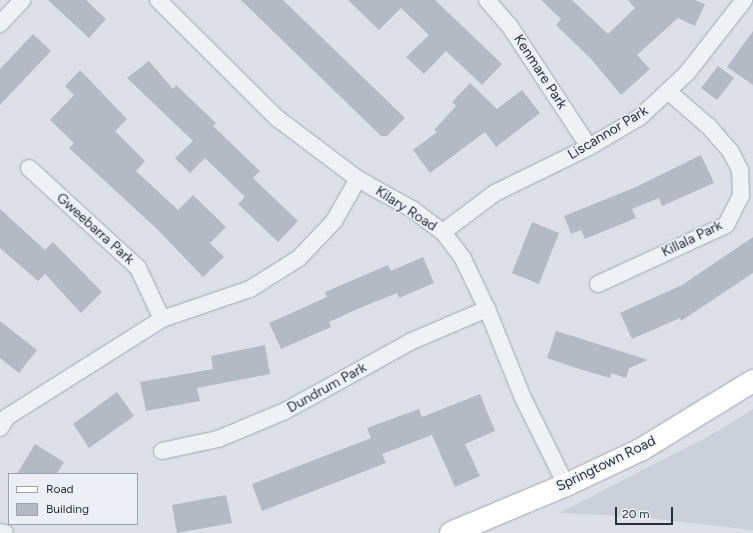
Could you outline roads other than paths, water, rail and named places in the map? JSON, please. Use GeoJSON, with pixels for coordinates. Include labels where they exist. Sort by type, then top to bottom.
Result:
{"type":"FeatureCollection","features":[{"type":"Feature","properties":{"kind":"main road","name":"Springtown Road"},"geometry":{"type":"LineString","coordinates":[[451,533],[566,485],[642,449],[753,381]]}},
{"type":"Feature","properties":{"kind":"street"},"geometry":{"type":"LineString","coordinates":[[0,24],[22,0]]}},
{"type":"Feature","properties":{"kind":"street","name":"Kilary Road"},"geometry":{"type":"LineString","coordinates":[[158,0],[277,118],[358,179],[412,209],[443,232],[463,259],[487,308],[523,398],[566,485]]}},
{"type":"Feature","properties":{"kind":"street","name":"Kenmare Park"},"geometry":{"type":"LineString","coordinates":[[486,0],[510,25],[588,147]]}},
{"type":"Feature","properties":{"kind":"street","name":"Liscannor Park"},"geometry":{"type":"LineString","coordinates":[[443,232],[495,193],[588,147],[640,117],[669,92],[744,0]]}},
{"type":"Feature","properties":{"kind":"street","name":"Killala Park"},"geometry":{"type":"LineString","coordinates":[[598,284],[726,225],[741,196],[740,170],[731,152],[708,126],[669,92]]}},
{"type":"Feature","properties":{"kind":"street","name":"Gweebarra Park"},"geometry":{"type":"LineString","coordinates":[[29,168],[138,268],[162,319]]}},
{"type":"Feature","properties":{"kind":"street"},"geometry":{"type":"LineString","coordinates":[[2,418],[162,319],[250,289],[299,258],[334,221],[358,179]]}},
{"type":"Feature","properties":{"kind":"street","name":"Dundrum Park"},"geometry":{"type":"LineString","coordinates":[[162,451],[218,439],[285,411],[412,341],[487,308]]}},
{"type":"Feature","properties":{"kind":"street"},"geometry":{"type":"LineString","coordinates":[[0,532],[4,533]]}}]}
